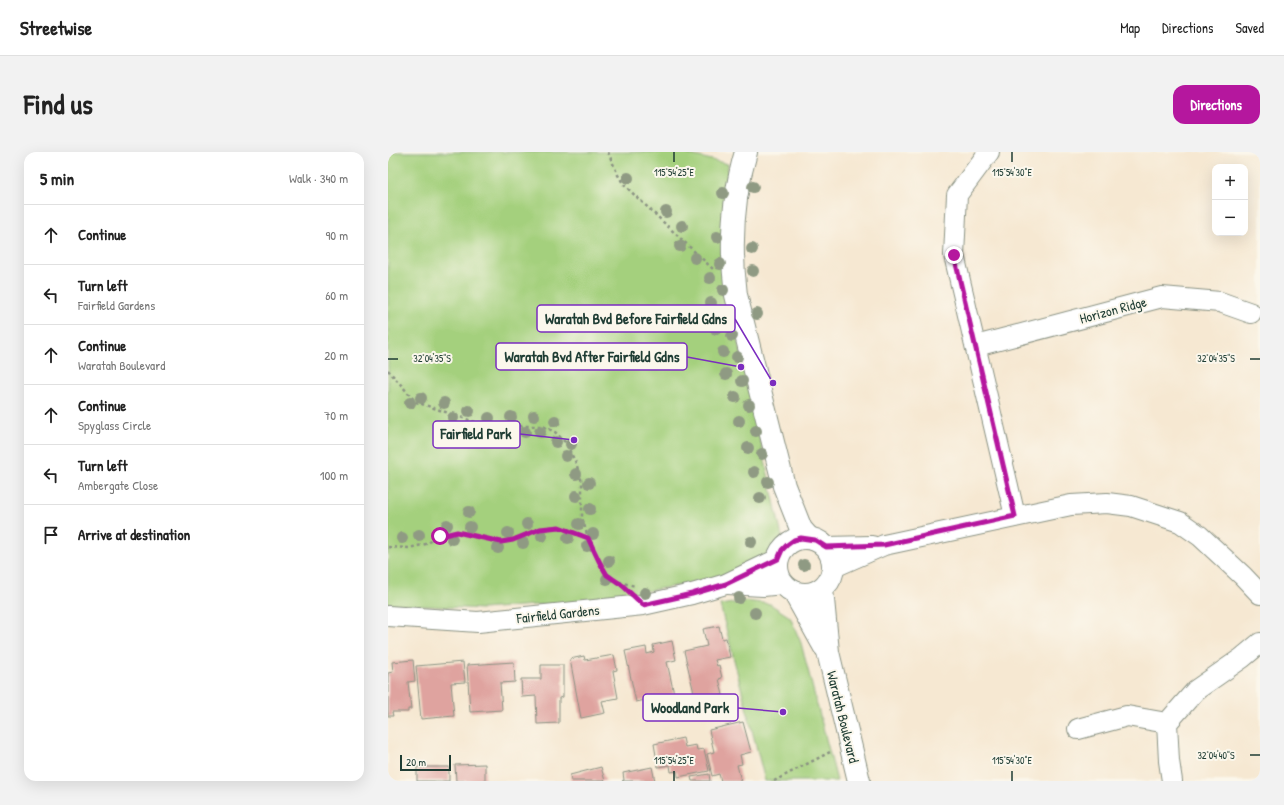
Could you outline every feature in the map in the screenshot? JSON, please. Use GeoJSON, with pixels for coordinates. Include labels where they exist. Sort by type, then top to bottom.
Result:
{"type":"FeatureCollection","features":[{"type":"Feature","properties":{"kind":"street","name":"Waratah Boulevard"},"geometry":{"type":"LineString","coordinates":[[746,152],[737,189],[733,227],[733,270],[741,315],[784,486],[801,529],[823,551]]}},
{"type":"Feature","properties":{"kind":"street"},"geometry":{"type":"LineString","coordinates":[[989,152],[957,195],[954,255],[1015,516]]}},
{"type":"Feature","properties":{"kind":"street","name":"Horizon Ridge"},"geometry":{"type":"LineString","coordinates":[[976,346],[1162,297],[1220,302],[1250,313]]}},
{"type":"Feature","properties":{"kind":"street","name":"Waratah Boulevard"},"geometry":{"type":"LineString","coordinates":[[784,486],[780,555],[777,568],[779,576],[828,652]]}},
{"type":"Feature","properties":{"kind":"street"},"geometry":{"type":"LineString","coordinates":[[780,555],[787,545],[794,540],[823,551],[884,545],[1070,505],[1107,503],[1130,506],[1180,522],[1200,536],[1244,576],[1260,594]]}},
{"type":"Feature","properties":{"kind":"street"},"geometry":{"type":"LineString","coordinates":[[788,588],[808,594],[822,589],[828,583],[832,575],[823,551]]}},
{"type":"Feature","properties":{"kind":"street","name":"Fairfield Gardens"},"geometry":{"type":"LineString","coordinates":[[388,616],[478,622],[643,605],[692,594],[726,584],[780,555]]}},
{"type":"Feature","properties":{"kind":"street","name":"Fairfield Gardens"},"geometry":{"type":"LineString","coordinates":[[726,584],[788,588]]}},
{"type":"Feature","properties":{"kind":"street","name":"Waratah Boulevard"},"geometry":{"type":"LineString","coordinates":[[822,589],[828,652],[859,781]]}},
{"type":"Feature","properties":{"kind":"street"},"geometry":{"type":"LineString","coordinates":[[1172,781],[1169,762],[1167,723],[1196,690],[1242,658],[1260,643]]}},
{"type":"Feature","properties":{"kind":"street"},"geometry":{"type":"LineString","coordinates":[[1078,729],[1127,716],[1167,723]]}},
{"type":"Feature","properties":{"kind":"path"},"geometry":{"type":"LineString","coordinates":[[608,152],[624,185],[716,272]]}},
{"type":"Feature","properties":{"kind":"path"},"geometry":{"type":"LineString","coordinates":[[388,370],[416,402],[490,426],[543,426],[555,432],[565,442],[576,463],[582,482],[582,517],[588,538],[599,561],[607,575],[622,585],[643,605]]}},
{"type":"Feature","properties":{"kind":"path"},"geometry":{"type":"LineString","coordinates":[[388,546],[409,548],[426,544],[440,536],[457,532],[501,542],[513,540],[540,529],[559,527],[588,538]]}},
{"type":"Feature","properties":{"kind":"path"},"geometry":{"type":"LineString","coordinates":[[774,781],[836,750]]}},
{"type":"Feature","properties":{"kind":"green space"},"geometry":{"type":"Polygon","coordinates":[[[388,152],[685,152],[687,154],[728,164],[722,268],[782,537],[765,571],[587,601],[482,609],[388,604],[388,152]]]}},
{"type":"Feature","properties":{"kind":"green space"},"geometry":{"type":"Polygon","coordinates":[[[746,601],[770,604],[790,617],[801,643],[837,781],[765,781],[720,605],[746,601]]]}},
{"type":"Feature","properties":{"kind":"building"},"geometry":{"type":"Polygon","coordinates":[[[719,626],[722,639],[726,638],[730,657],[715,660],[717,666],[719,665],[722,678],[719,679],[723,695],[696,701],[684,651],[707,646],[703,629],[719,626]]]}},
{"type":"Feature","properties":{"kind":"building"},"geometry":{"type":"Polygon","coordinates":[[[672,641],[676,660],[667,662],[674,694],[636,702],[625,651],[646,647],[647,654],[654,652],[653,645],[672,641]]]}},
{"type":"Feature","properties":{"kind":"building"},"geometry":{"type":"Polygon","coordinates":[[[614,655],[617,670],[613,671],[618,698],[602,701],[605,713],[581,718],[570,659],[584,656],[585,660],[614,655]]]}},
{"type":"Feature","properties":{"kind":"building"},"geometry":{"type":"Polygon","coordinates":[[[413,660],[415,681],[408,682],[411,709],[408,709],[408,712],[392,712],[393,716],[388,716],[388,673],[393,672],[392,662],[413,660]]]}},
{"type":"Feature","properties":{"kind":"building"},"geometry":{"type":"Polygon","coordinates":[[[463,662],[465,682],[451,683],[454,716],[421,719],[416,666],[463,662]]]}},
{"type":"Feature","properties":{"kind":"building"},"geometry":{"type":"Polygon","coordinates":[[[514,662],[515,682],[500,683],[502,710],[470,712],[467,665],[514,662]]]}},
{"type":"Feature","properties":{"kind":"building"},"geometry":{"type":"Polygon","coordinates":[[[541,665],[563,665],[563,697],[559,698],[559,723],[537,724],[536,696],[522,697],[521,679],[541,679],[541,665]]]}},
{"type":"Feature","properties":{"kind":"building"},"geometry":{"type":"Polygon","coordinates":[[[743,722],[751,752],[740,755],[742,764],[737,765],[741,781],[721,781],[719,774],[712,776],[707,754],[714,752],[709,730],[743,722]]]}},
{"type":"Feature","properties":{"kind":"building"},"geometry":{"type":"Polygon","coordinates":[[[683,738],[685,747],[696,745],[697,750],[704,749],[709,771],[678,777],[677,771],[671,772],[670,765],[658,767],[654,744],[683,738]]]}},
{"type":"Feature","properties":{"kind":"building"},"geometry":{"type":"Polygon","coordinates":[[[485,764],[485,781],[456,781],[455,765],[485,764]]]}},
{"type":"Feature","properties":{"kind":"building"},"geometry":{"type":"Polygon","coordinates":[[[417,767],[449,767],[449,781],[417,781],[417,767]]]}},
{"type":"Feature","properties":{"kind":"building"},"geometry":{"type":"Polygon","coordinates":[[[601,767],[605,781],[571,781],[570,775],[601,767]]]}},
{"type":"Feature","properties":{"kind":"building"},"geometry":{"type":"Polygon","coordinates":[[[652,767],[655,781],[622,781],[624,780],[623,773],[652,767]]]}},
{"type":"Feature","properties":{"kind":"building"},"geometry":{"type":"Polygon","coordinates":[[[709,774],[710,781],[692,781],[691,777],[709,774]]]}},
{"type":"Feature","properties":{"kind":"place","name":"Waratah Bvd After Fairfield Gdns"},"geometry":{"type":"Point","coordinates":[741,367]}},
{"type":"Feature","properties":{"kind":"place","name":"Waratah Bvd Before Fairfield Gdns"},"geometry":{"type":"Point","coordinates":[773,383]}},
{"type":"Feature","properties":{"kind":"place","name":"Fairfield Park"},"geometry":{"type":"Point","coordinates":[574,440]}},
{"type":"Feature","properties":{"kind":"place","name":"Woodland Park"},"geometry":{"type":"Point","coordinates":[783,712]}},
{"type":"Feature","properties":{"kind":"route"},"geometry":{"type":"LineString","coordinates":[[440,536],[457,532],[501,542],[513,540],[540,529],[559,527],[588,538],[607,575],[622,585],[643,605],[692,594],[726,584],[778,559],[782,550],[787,545],[794,540],[801,538],[815,540],[826,547],[884,545],[1015,516],[954,255]]}}]}
